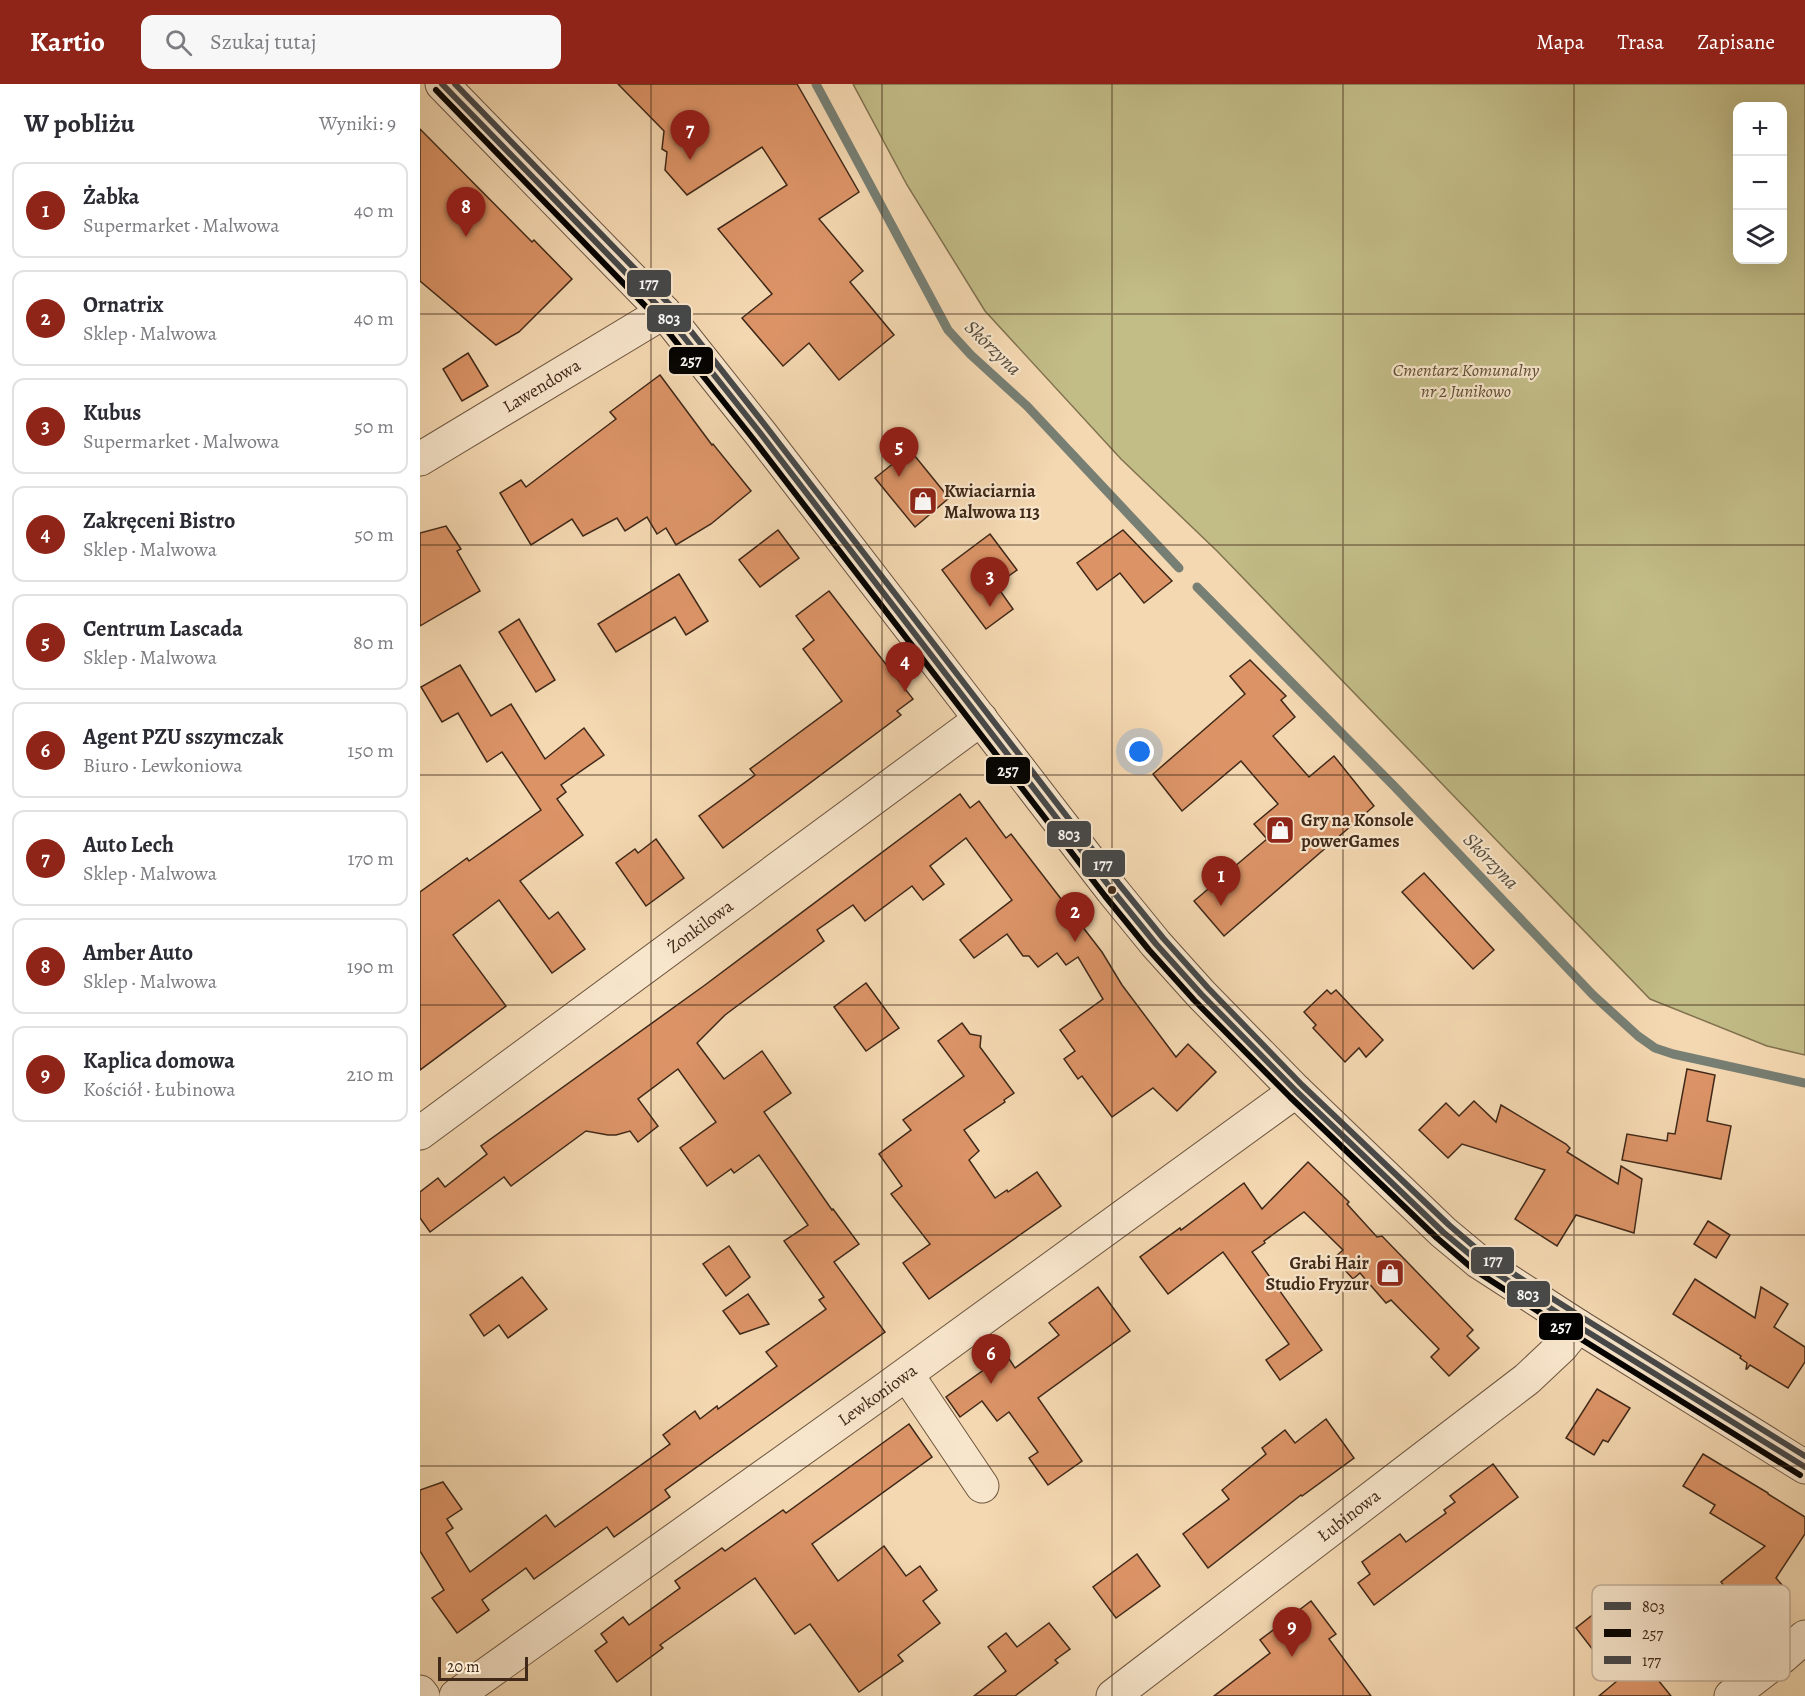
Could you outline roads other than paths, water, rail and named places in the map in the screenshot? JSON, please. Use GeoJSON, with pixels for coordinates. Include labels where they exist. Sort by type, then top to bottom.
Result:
{"type":"FeatureCollection","features":[{"type":"Feature","properties":{"kind":"street"},"geometry":{"type":"LineString","coordinates":[[442,84],[664,312],[1112,890],[1201,994],[1296,1091],[1443,1233],[1479,1262],[1805,1467]]}},
{"type":"Feature","properties":{"kind":"street","name":"Lawendowa"},"geometry":{"type":"LineString","coordinates":[[420,459],[664,312]]}},
{"type":"Feature","properties":{"kind":"street","name":"Żonkilowa"},"geometry":{"type":"LineString","coordinates":[[420,1133],[981,719]]}},
{"type":"Feature","properties":{"kind":"street","name":"Lewkoniowa"},"geometry":{"type":"LineString","coordinates":[[456,1696],[1296,1091]]}},
{"type":"Feature","properties":{"kind":"street","name":"Łubinowa"},"geometry":{"type":"LineString","coordinates":[[1113,1696],[1527,1378],[1561,1347],[1578,1326]]}},
{"type":"Feature","properties":{"kind":"street"},"geometry":{"type":"LineString","coordinates":[[916,1388],[982,1486]]}},
{"type":"Feature","properties":{"kind":"street"},"geometry":{"type":"LineString","coordinates":[[1790,1650],[1805,1637]]}},
{"type":"Feature","properties":{"kind":"street"},"geometry":{"type":"LineString","coordinates":[[1731,1696],[1751,1681]]}},
{"type":"Feature","properties":{"kind":"street"},"geometry":{"type":"LineString","coordinates":[[420,1692],[423,1696]]}},
{"type":"Feature","properties":{"kind":"waterway","name":"Skórzyna"},"geometry":{"type":"LineString","coordinates":[[816,84],[948,330],[971,355],[1027,406],[1179,568]]}},
{"type":"Feature","properties":{"kind":"waterway","name":"Skórzyna"},"geometry":{"type":"LineString","coordinates":[[1197,587],[1394,786],[1593,995],[1638,1036],[1655,1048],[1673,1054],[1805,1083]]}},
{"type":"Feature","properties":{"kind":"place","name":"Auto Lech"},"geometry":{"type":"Point","coordinates":[690,160]}},
{"type":"Feature","properties":{"kind":"place","name":"Amber Auto"},"geometry":{"type":"Point","coordinates":[466,237]}},
{"type":"Feature","properties":{"kind":"place","name":"Centrum Lascada"},"geometry":{"type":"Point","coordinates":[899,477]}},
{"type":"Feature","properties":{"kind":"place","name":"Kwiaciarnia Malwowa 113"},"geometry":{"type":"Point","coordinates":[923,501]}},
{"type":"Feature","properties":{"kind":"place","name":"Kubus"},"geometry":{"type":"Point","coordinates":[990,607]}},
{"type":"Feature","properties":{"kind":"place","name":"Zakręceni Bistro"},"geometry":{"type":"Point","coordinates":[905,692]}},
{"type":"Feature","properties":{"kind":"place","name":"Gry na Konsole powerGames"},"geometry":{"type":"Point","coordinates":[1280,830]}},
{"type":"Feature","properties":{"kind":"place","name":"Żabka"},"geometry":{"type":"Point","coordinates":[1221,906]}},
{"type":"Feature","properties":{"kind":"place","name":"Ornatrix"},"geometry":{"type":"Point","coordinates":[1075,942]}},
{"type":"Feature","properties":{"kind":"place","name":"Grabi Hair Studio Fryzur"},"geometry":{"type":"Point","coordinates":[1390,1273]}},
{"type":"Feature","properties":{"kind":"place","name":"Agent PZU sszymczak"},"geometry":{"type":"Point","coordinates":[991,1384]}},
{"type":"Feature","properties":{"kind":"place","name":"Kaplica domowa"},"geometry":{"type":"Point","coordinates":[1292,1657]}},
{"type":"Feature","properties":{"kind":"park label","name":"Cmentarz Komunalny nr 2 Junikowo"},"geometry":{"type":"Point","coordinates":[1466,380]}}]}
